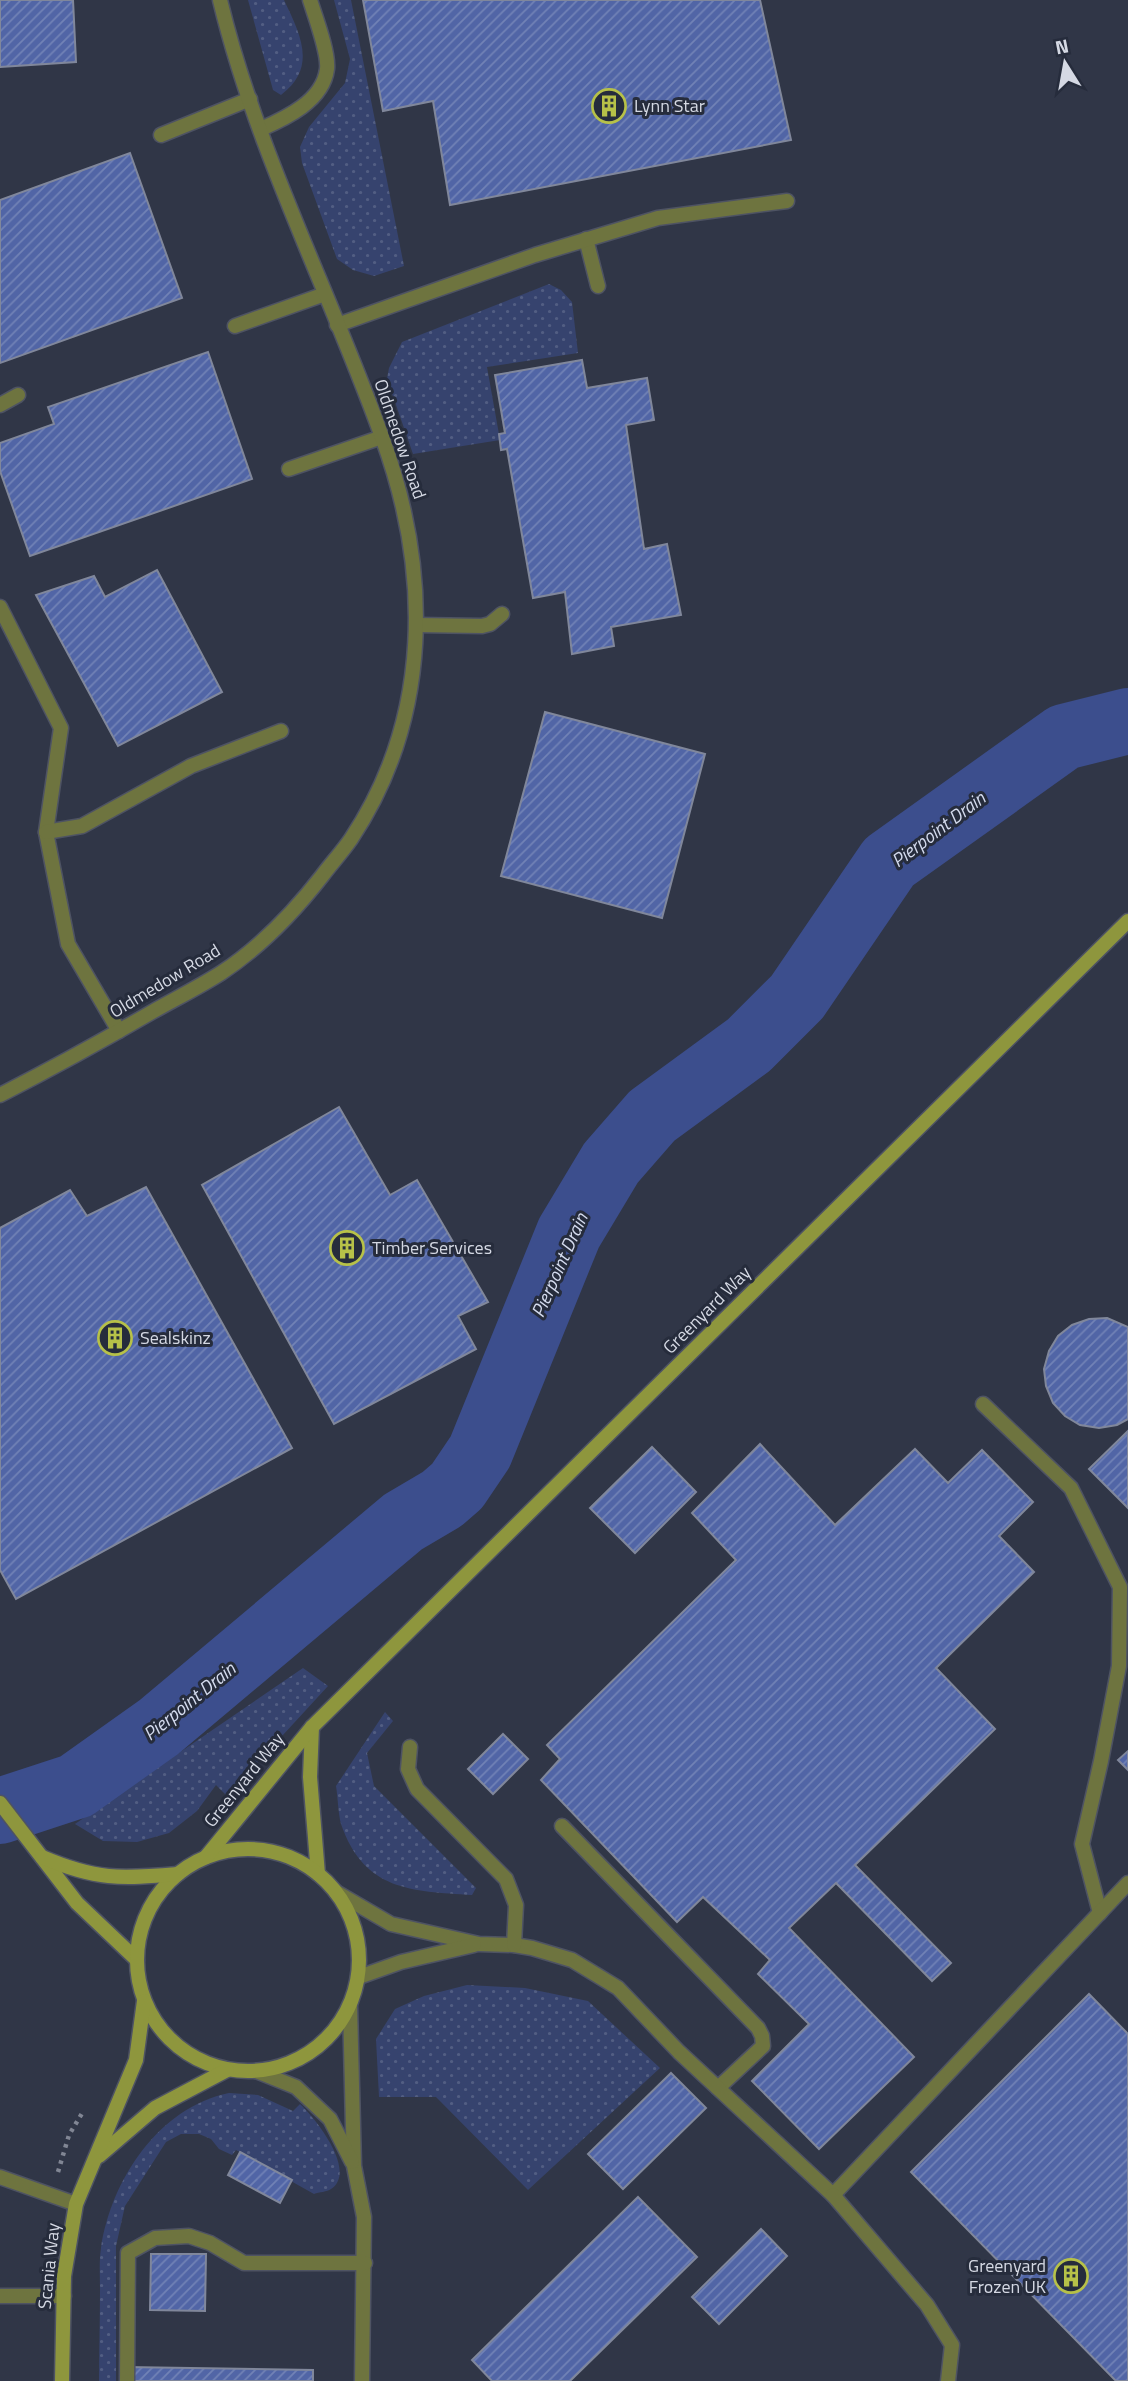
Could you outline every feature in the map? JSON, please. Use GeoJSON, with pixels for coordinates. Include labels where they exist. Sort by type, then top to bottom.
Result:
{"type":"FeatureCollection","features":[{"type":"Feature","properties":{"kind":"street","name":"Oldmedow Road"},"geometry":{"type":"LineString","coordinates":[[0,1096],[223,972],[271,932],[307,895],[351,840],[377,793],[407,708],[417,625],[416,595],[401,497],[382,437],[250,99],[220,0]]}},
{"type":"Feature","properties":{"kind":"street"},"geometry":{"type":"LineString","coordinates":[[261,129],[292,115],[318,91],[327,69],[322,38],[310,0]]}},
{"type":"Feature","properties":{"kind":"street"},"geometry":{"type":"LineString","coordinates":[[161,135],[250,99]]}},
{"type":"Feature","properties":{"kind":"street"},"geometry":{"type":"LineString","coordinates":[[337,325],[535,255],[658,218],[787,201]]}},
{"type":"Feature","properties":{"kind":"street"},"geometry":{"type":"LineString","coordinates":[[586,239],[598,286]]}},
{"type":"Feature","properties":{"kind":"street"},"geometry":{"type":"LineString","coordinates":[[235,326],[325,294]]}},
{"type":"Feature","properties":{"kind":"street"},"geometry":{"type":"LineString","coordinates":[[0,405],[18,395]]}},
{"type":"Feature","properties":{"kind":"street"},"geometry":{"type":"LineString","coordinates":[[289,469],[382,437]]}},
{"type":"Feature","properties":{"kind":"street"},"geometry":{"type":"LineString","coordinates":[[0,607],[61,728],[46,832],[68,944],[119,1031]]}},
{"type":"Feature","properties":{"kind":"street"},"geometry":{"type":"LineString","coordinates":[[417,625],[482,626],[491,624],[502,614]]}},
{"type":"Feature","properties":{"kind":"street"},"geometry":{"type":"LineString","coordinates":[[46,832],[82,826],[191,766],[281,731]]}},
{"type":"Feature","properties":{"kind":"street","name":"Greenyard Way"},"geometry":{"type":"LineString","coordinates":[[206,1857],[312,1727],[1128,920]]}},
{"type":"Feature","properties":{"kind":"street"},"geometry":{"type":"LineString","coordinates":[[983,1404],[1071,1488],[1120,1587],[1119,1666],[1082,1844],[1100,1913]]}},
{"type":"Feature","properties":{"kind":"street","name":"Greenyard Way"},"geometry":{"type":"LineString","coordinates":[[312,1727],[310,1777],[318,1874]]}},
{"type":"Feature","properties":{"kind":"street"},"geometry":{"type":"LineString","coordinates":[[410,1747],[408,1769],[417,1789],[506,1878],[516,1905],[514,1945]]}},
{"type":"Feature","properties":{"kind":"street","name":"Scania Way"},"geometry":{"type":"LineString","coordinates":[[0,1803],[77,1903],[137,1960]]}},
{"type":"Feature","properties":{"kind":"street"},"geometry":{"type":"LineString","coordinates":[[562,1826],[758,2028],[763,2046],[718,2088]]}},
{"type":"Feature","properties":{"kind":"street","name":"Scania Way"},"geometry":{"type":"LineString","coordinates":[[235,1850],[264,1850],[293,1858],[318,1874],[337,1892],[351,1916],[359,1947],[359,1977],[350,2006],[335,2031],[307,2054],[283,2066],[256,2071],[227,2070],[204,2063],[184,2052],[164,2033],[144,1999],[138,1979],[137,1960],[142,1927],[156,1898],[178,1874],[206,1857],[235,1850]]}},
{"type":"Feature","properties":{"kind":"street","name":"Scania Way"},"geometry":{"type":"LineString","coordinates":[[41,1856],[76,1871],[107,1877],[178,1874]]}},
{"type":"Feature","properties":{"kind":"street"},"geometry":{"type":"LineString","coordinates":[[833,2194],[1128,1883]]}},
{"type":"Feature","properties":{"kind":"street"},"geometry":{"type":"LineString","coordinates":[[337,1892],[391,1924],[479,1944],[514,1945],[572,1960],[618,1988],[679,2052],[833,2194],[927,2305],[952,2345],[948,2381]]}},
{"type":"Feature","properties":{"kind":"street"},"geometry":{"type":"LineString","coordinates":[[359,1977],[401,1962],[479,1944]]}},
{"type":"Feature","properties":{"kind":"street","name":"Scania Way"},"geometry":{"type":"LineString","coordinates":[[62,2381],[65,2264],[76,2204],[136,2060],[144,1999]]}},
{"type":"Feature","properties":{"kind":"street"},"geometry":{"type":"LineString","coordinates":[[350,2006],[354,2166],[363,2217],[365,2263],[362,2381]]}},
{"type":"Feature","properties":{"kind":"street","name":"Scania Way"},"geometry":{"type":"LineString","coordinates":[[96,2159],[155,2108],[227,2070]]}},
{"type":"Feature","properties":{"kind":"street"},"geometry":{"type":"LineString","coordinates":[[256,2071],[296,2087],[330,2119],[354,2166]]}},
{"type":"Feature","properties":{"kind":"street"},"geometry":{"type":"LineString","coordinates":[[0,2177],[76,2204]]}},
{"type":"Feature","properties":{"kind":"street"},"geometry":{"type":"LineString","coordinates":[[127,2381],[128,2253],[155,2238],[189,2236],[210,2243],[244,2263],[365,2263]]}},
{"type":"Feature","properties":{"kind":"street"},"geometry":{"type":"LineString","coordinates":[[0,2296],[64,2296]]}},
{"type":"Feature","properties":{"kind":"path"},"geometry":{"type":"LineString","coordinates":[[50,2195],[69,2135],[89,2103]]}},
{"type":"Feature","properties":{"kind":"shaded area"},"geometry":{"type":"Polygon","coordinates":[[[248,0],[284,0],[300,38],[302,62],[299,73],[281,95],[273,90],[248,0]]]}},
{"type":"Feature","properties":{"kind":"shaded area"},"geometry":{"type":"Polygon","coordinates":[[[334,0],[351,0],[404,266],[374,276],[353,270],[337,259],[302,163],[300,147],[309,127],[345,83],[350,59],[334,0]]]}},
{"type":"Feature","properties":{"kind":"shaded area"},"geometry":{"type":"Polygon","coordinates":[[[549,284],[561,290],[572,302],[578,353],[487,367],[500,440],[413,454],[387,379],[389,368],[402,342],[549,284]]]}},
{"type":"Feature","properties":{"kind":"shaded area"},"geometry":{"type":"Polygon","coordinates":[[[303,1668],[328,1686],[227,1796],[216,1785],[197,1811],[169,1833],[137,1842],[103,1841],[75,1824],[303,1668]]]}},
{"type":"Feature","properties":{"kind":"shaded area"},"geometry":{"type":"Polygon","coordinates":[[[385,1712],[393,1721],[367,1753],[374,1786],[476,1888],[472,1895],[429,1892],[392,1883],[376,1875],[351,1846],[341,1824],[336,1786],[385,1712]]]}},
{"type":"Feature","properties":{"kind":"shaded area"},"geometry":{"type":"Polygon","coordinates":[[[467,1985],[525,1988],[588,2001],[660,2068],[528,2190],[436,2097],[379,2097],[376,2039],[395,2009],[424,1996],[467,1985]]]}},
{"type":"Feature","properties":{"kind":"shaded area"},"geometry":{"type":"Polygon","coordinates":[[[229,2093],[258,2095],[293,2111],[300,2104],[324,2132],[331,2145],[340,2170],[338,2181],[331,2189],[314,2194],[236,2150],[232,2155],[219,2149],[211,2139],[199,2134],[181,2134],[166,2142],[125,2206],[116,2246],[116,2381],[99,2381],[100,2253],[106,2222],[115,2197],[142,2150],[160,2130],[204,2101],[229,2093]]]}},
{"type":"Feature","properties":{"kind":"building"},"geometry":{"type":"Polygon","coordinates":[[[0,0],[73,0],[76,62],[0,67],[0,0]]]}},
{"type":"Feature","properties":{"kind":"building","name":"Lynn Star"},"geometry":{"type":"Polygon","coordinates":[[[363,0],[760,0],[791,140],[450,205],[433,101],[383,111],[363,0]]]}},
{"type":"Feature","properties":{"kind":"building"},"geometry":{"type":"Polygon","coordinates":[[[130,153],[182,298],[0,363],[0,200],[130,153]]]}},
{"type":"Feature","properties":{"kind":"building"},"geometry":{"type":"Polygon","coordinates":[[[208,352],[252,479],[30,556],[0,471],[0,443],[54,424],[48,407],[208,352]]]}},
{"type":"Feature","properties":{"kind":"building"},"geometry":{"type":"Polygon","coordinates":[[[582,360],[587,388],[647,378],[654,420],[626,425],[644,549],[667,544],[681,615],[611,627],[614,646],[572,654],[565,592],[533,598],[507,449],[501,450],[499,434],[505,433],[495,375],[582,360]]]}},
{"type":"Feature","properties":{"kind":"building"},"geometry":{"type":"Polygon","coordinates":[[[157,570],[222,692],[118,746],[36,595],[94,576],[105,597],[157,570]]]}},
{"type":"Feature","properties":{"kind":"building"},"geometry":{"type":"Polygon","coordinates":[[[545,712],[705,754],[662,918],[501,876],[545,712]]]}},
{"type":"Feature","properties":{"kind":"building","name":"Timber Services"},"geometry":{"type":"Polygon","coordinates":[[[339,1107],[390,1195],[417,1180],[488,1302],[458,1316],[476,1349],[334,1424],[202,1185],[339,1107]]]}},
{"type":"Feature","properties":{"kind":"building","name":"Sealskinz"},"geometry":{"type":"Polygon","coordinates":[[[146,1187],[292,1448],[16,1599],[0,1570],[0,1228],[70,1190],[87,1216],[146,1187]]]}},
{"type":"Feature","properties":{"kind":"building"},"geometry":{"type":"Polygon","coordinates":[[[1107,1318],[1128,1327],[1128,1419],[1117,1425],[1099,1428],[1080,1425],[1065,1416],[1053,1403],[1046,1386],[1044,1369],[1049,1351],[1058,1336],[1072,1325],[1089,1319],[1107,1318]]]}},
{"type":"Feature","properties":{"kind":"building"},"geometry":{"type":"Polygon","coordinates":[[[1128,1431],[1128,1508],[1089,1469],[1128,1431]]]}},
{"type":"Feature","properties":{"kind":"building"},"geometry":{"type":"Polygon","coordinates":[[[760,1444],[835,1525],[915,1449],[948,1483],[982,1450],[1033,1502],[999,1536],[1034,1572],[936,1668],[995,1729],[855,1865],[951,1963],[932,1981],[836,1883],[789,1928],[914,2057],[819,2149],[752,2081],[809,2024],[758,1974],[770,1960],[703,1897],[677,1922],[541,1780],[560,1759],[547,1745],[736,1560],[692,1513],[760,1444]]]}},
{"type":"Feature","properties":{"kind":"building"},"geometry":{"type":"Polygon","coordinates":[[[652,1447],[696,1492],[635,1553],[590,1508],[652,1447]]]}},
{"type":"Feature","properties":{"kind":"building"},"geometry":{"type":"Polygon","coordinates":[[[503,1734],[528,1759],[493,1794],[468,1769],[503,1734]]]}},
{"type":"Feature","properties":{"kind":"building"},"geometry":{"type":"Polygon","coordinates":[[[1128,1751],[1128,1770],[1118,1760],[1128,1751]]]}},
{"type":"Feature","properties":{"kind":"building","name":"Greenyard Frozen UK"},"geometry":{"type":"Polygon","coordinates":[[[1089,1994],[1128,2034],[1128,2381],[1116,2381],[911,2172],[1089,1994]]]}},
{"type":"Feature","properties":{"kind":"building"},"geometry":{"type":"Polygon","coordinates":[[[671,2073],[706,2108],[623,2189],[588,2154],[671,2073]]]}},
{"type":"Feature","properties":{"kind":"building"},"geometry":{"type":"Polygon","coordinates":[[[240,2152],[292,2180],[280,2203],[228,2175],[240,2152]]]}},
{"type":"Feature","properties":{"kind":"building"},"geometry":{"type":"Polygon","coordinates":[[[638,2197],[697,2257],[570,2381],[492,2381],[472,2360],[638,2197]]]}},
{"type":"Feature","properties":{"kind":"building"},"geometry":{"type":"Polygon","coordinates":[[[761,2229],[787,2256],[719,2324],[692,2297],[761,2229]]]}},
{"type":"Feature","properties":{"kind":"building"},"geometry":{"type":"Polygon","coordinates":[[[151,2254],[206,2254],[205,2311],[150,2310],[151,2254]]]}},
{"type":"Feature","properties":{"kind":"building"},"geometry":{"type":"Polygon","coordinates":[[[126,2367],[313,2370],[313,2381],[126,2381],[126,2367]]]}},
{"type":"Feature","properties":{"kind":"waterway","name":"Pierpoint Drain"},"geometry":{"type":"LineString","coordinates":[[0,1811],[76,1786],[159,1727],[403,1522],[442,1499],[457,1486],[480,1452],[569,1233],[611,1163],[652,1116],[749,1045],[797,997],[889,862],[1064,737],[1128,721]]}},
{"type":"Feature","properties":{"kind":"place","name":"Lynn Star"},"geometry":{"type":"Point","coordinates":[609,106]}},
{"type":"Feature","properties":{"kind":"place","name":"Timber Services"},"geometry":{"type":"Point","coordinates":[347,1248]}},
{"type":"Feature","properties":{"kind":"place","name":"Sealskinz"},"geometry":{"type":"Point","coordinates":[115,1338]}},
{"type":"Feature","properties":{"kind":"place","name":"Greenyard Frozen UK"},"geometry":{"type":"Point","coordinates":[1071,2276]}}]}
